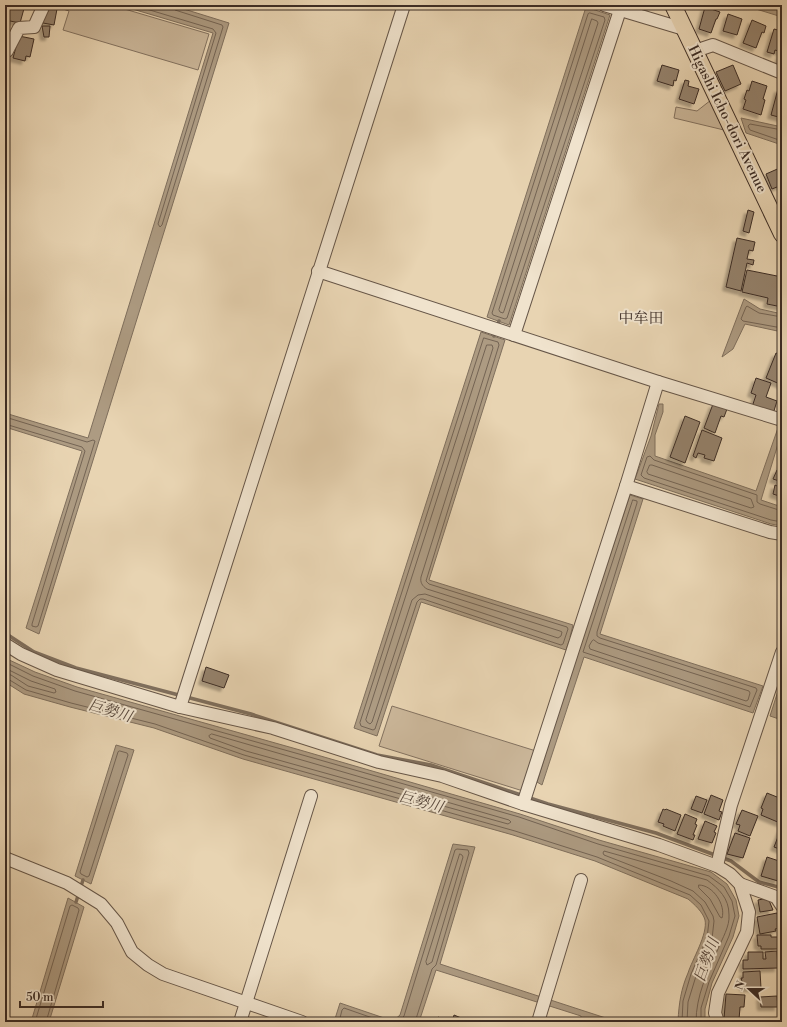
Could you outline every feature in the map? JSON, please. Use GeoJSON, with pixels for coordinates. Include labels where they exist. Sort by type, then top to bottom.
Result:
{"type":"FeatureCollection","features":[{"type":"Feature","properties":{"kind":"main road","name":"Higashi Icho-dori Avenue"},"geometry":{"type":"LineString","coordinates":[[673,5],[782,234]]}},
{"type":"Feature","properties":{"kind":"street"},"geometry":{"type":"LineString","coordinates":[[5,52],[7,51],[18,28],[34,27],[44,5]]}},
{"type":"Feature","properties":{"kind":"street"},"geometry":{"type":"LineString","coordinates":[[180,707],[404,5]]}},
{"type":"Feature","properties":{"kind":"street"},"geometry":{"type":"LineString","coordinates":[[604,5],[684,29]]}},
{"type":"Feature","properties":{"kind":"street"},"geometry":{"type":"LineString","coordinates":[[514,335],[620,10]]}},
{"type":"Feature","properties":{"kind":"street"},"geometry":{"type":"LineString","coordinates":[[695,51],[713,45],[782,73]]}},
{"type":"Feature","properties":{"kind":"street"},"geometry":{"type":"LineString","coordinates":[[318,271],[658,382],[782,420]]}},
{"type":"Feature","properties":{"kind":"street"},"geometry":{"type":"LineString","coordinates":[[525,798],[658,382]]}},
{"type":"Feature","properties":{"kind":"street"},"geometry":{"type":"LineString","coordinates":[[626,486],[770,532],[782,534]]}},
{"type":"Feature","properties":{"kind":"street"},"geometry":{"type":"LineString","coordinates":[[5,644],[20,654],[57,670],[180,707],[273,728],[379,762],[442,776],[525,798],[659,845],[719,860],[740,884],[776,897],[782,906]]}},
{"type":"Feature","properties":{"kind":"street"},"geometry":{"type":"LineString","coordinates":[[719,860],[731,805],[782,652]]}},
{"type":"Feature","properties":{"kind":"street"},"geometry":{"type":"LineString","coordinates":[[240,1022],[311,796]]}},
{"type":"Feature","properties":{"kind":"street"},"geometry":{"type":"LineString","coordinates":[[5,858],[67,883],[101,904],[117,923],[132,952],[148,965],[163,974],[302,1022]]}},
{"type":"Feature","properties":{"kind":"street"},"geometry":{"type":"LineString","coordinates":[[538,1022],[581,880]]}},
{"type":"Feature","properties":{"kind":"street"},"geometry":{"type":"LineString","coordinates":[[718,1022],[715,1013],[718,993],[747,932],[749,912],[740,884]]}},
{"type":"Feature","properties":{"kind":"shaded area"},"geometry":{"type":"Polygon","coordinates":[[[51,5],[111,5],[209,34],[198,70],[63,30],[69,11],[51,5]]]}},
{"type":"Feature","properties":{"kind":"shaded area"},"geometry":{"type":"Polygon","coordinates":[[[711,100],[724,130],[674,118],[676,107],[697,111],[711,100]]]}},
{"type":"Feature","properties":{"kind":"shaded area"},"geometry":{"type":"Polygon","coordinates":[[[392,706],[536,751],[523,791],[379,746],[392,706]]]}},
{"type":"Feature","properties":{"kind":"water"},"geometry":{"type":"Polygon","coordinates":[[[119,5],[171,5],[229,23],[39,634],[26,628],[82,451],[5,427],[5,413],[88,438],[213,33],[119,5]]]}},
{"type":"Feature","properties":{"kind":"water"},"geometry":{"type":"Polygon","coordinates":[[[631,5],[657,5],[647,10],[631,5]]]}},
{"type":"Feature","properties":{"kind":"water"},"geometry":{"type":"Polygon","coordinates":[[[743,5],[782,5],[782,17],[743,5]]]}},
{"type":"Feature","properties":{"kind":"water"},"geometry":{"type":"Polygon","coordinates":[[[586,7],[610,15],[509,325],[487,317],[586,7]]]}},
{"type":"Feature","properties":{"kind":"water"},"geometry":{"type":"Polygon","coordinates":[[[741,118],[782,127],[782,145],[746,133],[741,118]]]}},
{"type":"Feature","properties":{"kind":"water"},"geometry":{"type":"Polygon","coordinates":[[[744,299],[760,309],[782,314],[782,332],[745,324],[733,349],[722,357],[744,299]]]}},
{"type":"Feature","properties":{"kind":"water"},"geometry":{"type":"Polygon","coordinates":[[[481,332],[505,340],[429,580],[573,625],[570,637],[582,640],[630,495],[643,499],[600,634],[763,686],[753,713],[584,657],[542,785],[537,782],[580,643],[569,641],[566,650],[421,602],[377,736],[354,728],[481,332]]]}},
{"type":"Feature","properties":{"kind":"water"},"geometry":{"type":"Polygon","coordinates":[[[659,404],[663,404],[663,412],[655,435],[655,456],[756,491],[779,425],[782,426],[782,433],[761,500],[782,507],[782,526],[771,524],[635,479],[651,436],[659,404]]]}},
{"type":"Feature","properties":{"kind":"water","name":"巨勢川"},"geometry":{"type":"Polygon","coordinates":[[[5,658],[35,672],[77,687],[520,814],[599,840],[711,872],[727,884],[736,900],[739,916],[733,937],[712,983],[705,1009],[705,1022],[678,1021],[682,990],[702,939],[705,926],[705,920],[702,914],[688,899],[595,861],[513,835],[243,759],[154,728],[24,694],[5,682],[5,658]]]}},
{"type":"Feature","properties":{"kind":"water"},"geometry":{"type":"Polygon","coordinates":[[[778,691],[782,693],[782,720],[770,716],[778,691]]]}},
{"type":"Feature","properties":{"kind":"water"},"geometry":{"type":"Polygon","coordinates":[[[116,745],[134,750],[91,884],[75,876],[116,745]]]}},
{"type":"Feature","properties":{"kind":"water"},"geometry":{"type":"Polygon","coordinates":[[[453,844],[475,847],[440,964],[618,1022],[581,1022],[581,1016],[436,970],[419,1022],[334,1022],[340,1003],[393,1021],[400,1015],[453,844]]]}},
{"type":"Feature","properties":{"kind":"water"},"geometry":{"type":"Polygon","coordinates":[[[68,898],[84,907],[49,1022],[31,1022],[68,898]]]}},
{"type":"Feature","properties":{"kind":"building"},"geometry":{"type":"Polygon","coordinates":[[[6,5],[25,5],[20,23],[5,20],[6,5]]]}},
{"type":"Feature","properties":{"kind":"building"},"geometry":{"type":"Polygon","coordinates":[[[49,7],[57,9],[54,25],[43,23],[45,11],[48,12],[49,7]]]}},
{"type":"Feature","properties":{"kind":"building"},"geometry":{"type":"Polygon","coordinates":[[[705,7],[720,12],[711,33],[699,29],[705,7]]]}},
{"type":"Feature","properties":{"kind":"building"},"geometry":{"type":"Polygon","coordinates":[[[728,14],[742,19],[737,35],[723,31],[728,14]]]}},
{"type":"Feature","properties":{"kind":"building"},"geometry":{"type":"Polygon","coordinates":[[[752,20],[766,26],[756,48],[743,43],[752,20]]]}},
{"type":"Feature","properties":{"kind":"building"},"geometry":{"type":"Polygon","coordinates":[[[42,26],[50,26],[49,37],[44,37],[42,26]]]}},
{"type":"Feature","properties":{"kind":"building"},"geometry":{"type":"Polygon","coordinates":[[[774,29],[782,31],[780,38],[782,39],[782,63],[778,62],[781,52],[775,50],[774,54],[767,52],[774,29]]]}},
{"type":"Feature","properties":{"kind":"building"},"geometry":{"type":"Polygon","coordinates":[[[19,36],[34,39],[30,57],[26,56],[25,61],[13,58],[19,36]]]}},
{"type":"Feature","properties":{"kind":"building"},"geometry":{"type":"Polygon","coordinates":[[[662,65],[679,70],[673,86],[657,81],[662,65]]]}},
{"type":"Feature","properties":{"kind":"building"},"geometry":{"type":"Polygon","coordinates":[[[733,65],[741,84],[725,91],[716,72],[733,65]]]}},
{"type":"Feature","properties":{"kind":"building"},"geometry":{"type":"Polygon","coordinates":[[[685,80],[689,81],[688,86],[699,89],[694,104],[679,99],[685,80]]]}},
{"type":"Feature","properties":{"kind":"building"},"geometry":{"type":"Polygon","coordinates":[[[752,81],[767,86],[763,99],[765,100],[761,115],[743,109],[746,100],[744,99],[747,90],[749,91],[752,81]]]}},
{"type":"Feature","properties":{"kind":"building"},"geometry":{"type":"Polygon","coordinates":[[[778,89],[782,90],[782,118],[771,115],[778,89]]]}},
{"type":"Feature","properties":{"kind":"building"},"geometry":{"type":"Polygon","coordinates":[[[782,167],[782,185],[772,189],[766,174],[782,167]]]}},
{"type":"Feature","properties":{"kind":"building"},"geometry":{"type":"Polygon","coordinates":[[[748,210],[754,212],[749,233],[743,231],[748,210]]]}},
{"type":"Feature","properties":{"kind":"building"},"geometry":{"type":"Polygon","coordinates":[[[737,238],[755,242],[753,251],[749,250],[747,259],[754,260],[753,265],[747,263],[741,291],[726,287],[737,238]]]}},
{"type":"Feature","properties":{"kind":"building"},"geometry":{"type":"Polygon","coordinates":[[[747,270],[782,277],[782,307],[767,304],[768,298],[742,292],[747,270]]]}},
{"type":"Feature","properties":{"kind":"building"},"geometry":{"type":"Polygon","coordinates":[[[776,353],[782,355],[782,385],[766,378],[776,353]]]}},
{"type":"Feature","properties":{"kind":"building"},"geometry":{"type":"Polygon","coordinates":[[[756,378],[771,383],[766,397],[777,401],[773,414],[752,407],[756,395],[751,393],[756,378]]]}},
{"type":"Feature","properties":{"kind":"building"},"geometry":{"type":"Polygon","coordinates":[[[713,404],[727,409],[724,417],[721,416],[715,433],[704,428],[713,404]]]}},
{"type":"Feature","properties":{"kind":"building"},"geometry":{"type":"Polygon","coordinates":[[[685,416],[700,422],[685,463],[670,457],[685,416]]]}},
{"type":"Feature","properties":{"kind":"building"},"geometry":{"type":"Polygon","coordinates":[[[702,430],[722,438],[714,461],[704,458],[705,455],[698,453],[696,458],[693,456],[702,430]]]}},
{"type":"Feature","properties":{"kind":"building"},"geometry":{"type":"Polygon","coordinates":[[[782,462],[782,482],[773,479],[782,462]]]}},
{"type":"Feature","properties":{"kind":"building"},"geometry":{"type":"Polygon","coordinates":[[[775,485],[782,488],[782,497],[773,494],[775,485]]]}},
{"type":"Feature","properties":{"kind":"building"},"geometry":{"type":"Polygon","coordinates":[[[206,667],[229,675],[224,688],[202,681],[206,667]]]}},
{"type":"Feature","properties":{"kind":"building"},"geometry":{"type":"Polygon","coordinates":[[[767,793],[782,799],[782,817],[780,823],[761,815],[763,809],[761,808],[767,793]]]}},
{"type":"Feature","properties":{"kind":"building"},"geometry":{"type":"Polygon","coordinates":[[[711,795],[723,800],[719,811],[722,812],[719,820],[704,814],[711,795]]]}},
{"type":"Feature","properties":{"kind":"building"},"geometry":{"type":"Polygon","coordinates":[[[696,796],[707,800],[702,813],[691,809],[696,796]]]}},
{"type":"Feature","properties":{"kind":"building"},"geometry":{"type":"Polygon","coordinates":[[[663,809],[681,815],[675,831],[658,822],[663,809]]]}},
{"type":"Feature","properties":{"kind":"building"},"geometry":{"type":"Polygon","coordinates":[[[742,810],[758,816],[750,836],[738,831],[740,825],[736,824],[742,810]]]}},
{"type":"Feature","properties":{"kind":"building"},"geometry":{"type":"Polygon","coordinates":[[[685,814],[697,819],[693,840],[677,834],[685,814]]]}},
{"type":"Feature","properties":{"kind":"building"},"geometry":{"type":"Polygon","coordinates":[[[705,821],[717,826],[712,843],[698,839],[705,821]]]}},
{"type":"Feature","properties":{"kind":"building"},"geometry":{"type":"Polygon","coordinates":[[[782,829],[782,850],[774,847],[782,829]]]}},
{"type":"Feature","properties":{"kind":"building"},"geometry":{"type":"Polygon","coordinates":[[[735,833],[750,838],[743,858],[727,854],[735,833]]]}},
{"type":"Feature","properties":{"kind":"building"},"geometry":{"type":"Polygon","coordinates":[[[767,857],[782,862],[782,868],[778,881],[761,876],[767,857]]]}},
{"type":"Feature","properties":{"kind":"building"},"geometry":{"type":"Polygon","coordinates":[[[768,898],[773,910],[760,912],[758,900],[768,898]]]}},
{"type":"Feature","properties":{"kind":"building"},"geometry":{"type":"Polygon","coordinates":[[[777,913],[781,928],[775,929],[776,931],[760,934],[757,917],[777,913]]]}},
{"type":"Feature","properties":{"kind":"building"},"geometry":{"type":"Polygon","coordinates":[[[757,935],[771,935],[771,937],[778,937],[778,949],[761,949],[761,946],[758,946],[757,935]]]}},
{"type":"Feature","properties":{"kind":"building"},"geometry":{"type":"Polygon","coordinates":[[[777,951],[778,968],[743,969],[743,960],[748,960],[748,952],[763,952],[763,959],[766,959],[765,952],[777,951]]]}},
{"type":"Feature","properties":{"kind":"building"},"geometry":{"type":"Polygon","coordinates":[[[760,971],[761,988],[744,988],[741,978],[743,978],[743,972],[760,971]]]}},
{"type":"Feature","properties":{"kind":"building"},"geometry":{"type":"Polygon","coordinates":[[[726,994],[745,995],[744,1007],[740,1007],[739,1020],[724,1019],[726,994]]]}},
{"type":"Feature","properties":{"kind":"building"},"geometry":{"type":"Polygon","coordinates":[[[777,996],[778,1007],[761,1007],[760,997],[777,996]]]}},
{"type":"Feature","properties":{"kind":"building"},"geometry":{"type":"Polygon","coordinates":[[[454,1015],[466,1020],[465,1022],[452,1022],[454,1015]]]}},
{"type":"Feature","properties":{"kind":"building"},"geometry":{"type":"Polygon","coordinates":[[[438,1017],[452,1022],[436,1022],[438,1017]]]}},
{"type":"Feature","properties":{"kind":"building"},"geometry":{"type":"Polygon","coordinates":[[[744,1019],[759,1021],[759,1022],[743,1022],[744,1019]]]}},
{"type":"Feature","properties":{"kind":"waterway"},"geometry":{"type":"LineString","coordinates":[[494,336],[499,321]]}},
{"type":"Feature","properties":{"kind":"waterway"},"geometry":{"type":"LineString","coordinates":[[5,633],[34,652],[76,668],[251,714],[377,755],[431,765],[548,804],[656,833],[731,861],[759,882],[782,888]]}},
{"type":"Feature","properties":{"kind":"waterway"},"geometry":{"type":"LineString","coordinates":[[76,902],[83,880]]}},
{"type":"Feature","properties":{"kind":"district","name":"中牟田"},"geometry":{"type":"Point","coordinates":[641,318]}}]}
